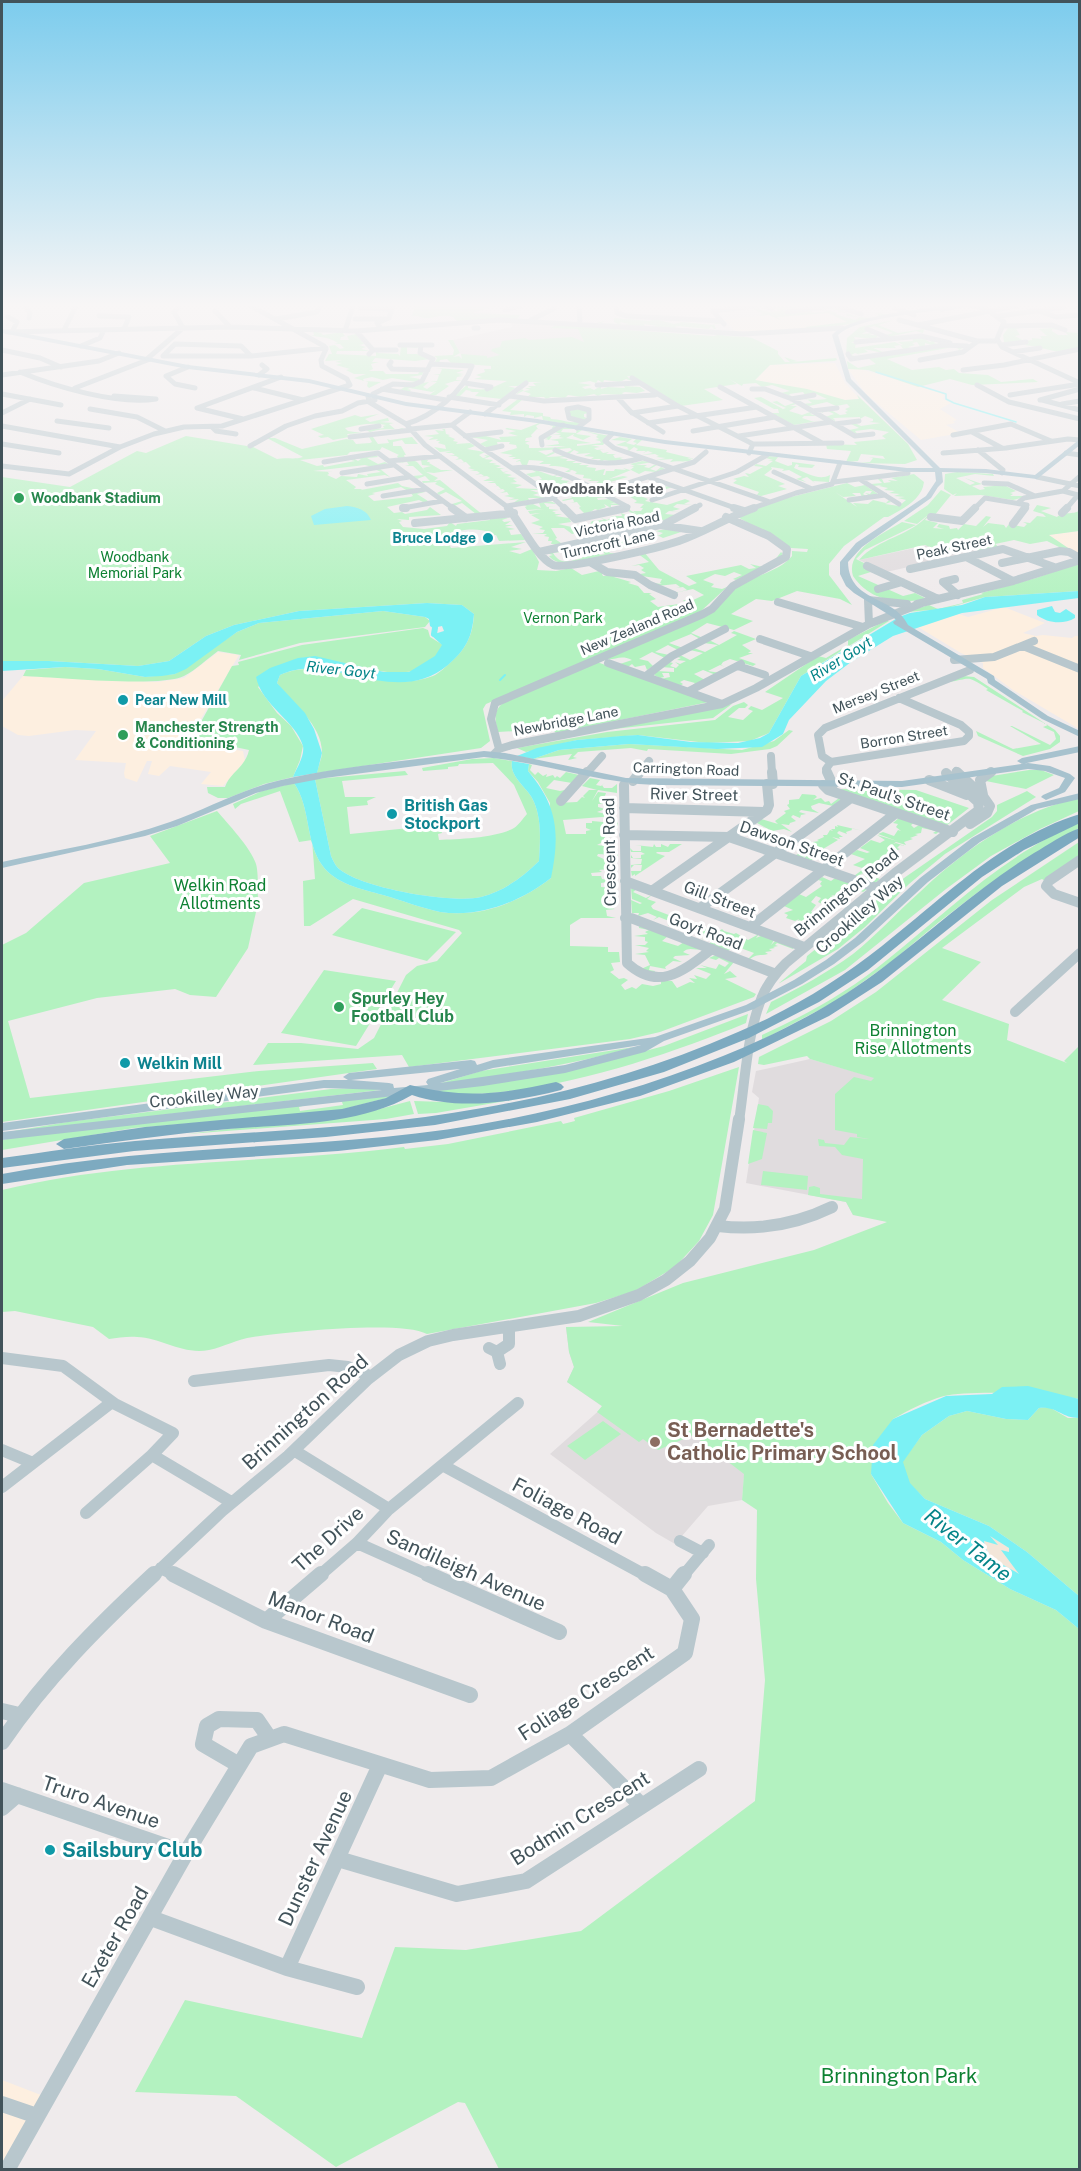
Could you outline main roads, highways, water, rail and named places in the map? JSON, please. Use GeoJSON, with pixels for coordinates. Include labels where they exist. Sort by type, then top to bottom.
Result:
{"type":"FeatureCollection","features":[{"type":"Feature","properties":{"kind":"highway"},"geometry":{"type":"LineString","coordinates":[[2,1161],[121,1147],[330,1132],[456,1117],[590,1089],[702,1052],[796,1010],[844,981],[887,949],[963,885],[1016,849],[1080,818]]}},
{"type":"Feature","properties":{"kind":"highway"},"geometry":{"type":"LineString","coordinates":[[2,1179],[54,1170],[134,1161],[341,1146],[437,1135],[532,1119],[656,1085],[729,1059],[801,1026],[876,980],[986,890],[1034,858],[1080,832]]}},
{"type":"Feature","properties":{"kind":"highway"},"geometry":{"type":"LineString","coordinates":[[2,1161],[58,1145],[114,1136],[342,1114],[383,1104],[410,1090],[427,1095],[454,1098],[506,1095],[588,1080],[702,1052]]}},
{"type":"Feature","properties":{"kind":"main road"},"geometry":{"type":"LineString","coordinates":[[432,407],[749,453],[877,466],[904,471],[927,479]]}},
{"type":"Feature","properties":{"kind":"main road"},"geometry":{"type":"LineString","coordinates":[[874,407],[933,469],[940,482],[921,504],[852,552],[844,562],[846,578],[868,600],[871,607],[894,617],[1064,729],[1080,734]]}},
{"type":"Feature","properties":{"kind":"main road"},"geometry":{"type":"LineString","coordinates":[[904,471],[1001,470],[1037,477],[1080,440]]}},
{"type":"Feature","properties":{"kind":"main road"},"geometry":{"type":"LineString","coordinates":[[904,471],[922,457]]}},
{"type":"Feature","properties":{"kind":"main road"},"geometry":{"type":"LineString","coordinates":[[1013,474],[1045,471]]}},
{"type":"Feature","properties":{"kind":"main road"},"geometry":{"type":"LineString","coordinates":[[1064,729],[1068,740],[1059,761],[1068,777]]}},
{"type":"Feature","properties":{"kind":"main road","name":"Carrington Road"},"geometry":{"type":"LineString","coordinates":[[496,752],[628,783],[828,785],[929,780],[1080,749]]}},
{"type":"Feature","properties":{"kind":"main road","name":"Newbridge Lane"},"geometry":{"type":"LineString","coordinates":[[2,865],[142,834],[273,785],[325,775],[496,752]]}},
{"type":"Feature","properties":{"kind":"main road","name":"Carrington Road"},"geometry":{"type":"LineString","coordinates":[[879,784],[1033,766],[1051,769],[1080,783]]}},
{"type":"Feature","properties":{"kind":"main road","name":"Crookilley Way"},"geometry":{"type":"LineString","coordinates":[[1034,807],[1039,800],[1062,790],[1068,777]]}},
{"type":"Feature","properties":{"kind":"main road","name":"Crookilley Way"},"geometry":{"type":"LineString","coordinates":[[2,1136],[410,1090],[565,1069],[641,1050],[660,1039],[750,1007],[814,972],[859,940],[949,859],[1002,823],[1034,807],[1080,796]]}},
{"type":"Feature","properties":{"kind":"main road","name":"Crookilley Way"},"geometry":{"type":"LineString","coordinates":[[2,1127],[324,1084],[363,1084],[410,1090],[453,1074],[493,1064],[660,1039]]}},
{"type":"Feature","properties":{"kind":"main road","name":"Crookilley Way"},"geometry":{"type":"LineString","coordinates":[[324,1084],[345,1078],[422,1068],[460,1064],[493,1064]]}},
{"type":"Feature","properties":{"kind":"water"},"geometry":{"type":"Polygon","coordinates":[[[347,506],[361,510],[371,520],[314,525],[311,516],[325,509],[347,506]]]}},
{"type":"Feature","properties":{"kind":"water","name":"River Goyt"},"geometry":{"type":"Polygon","coordinates":[[[1079,591],[1079,598],[962,613],[893,636],[851,662],[826,681],[789,720],[783,734],[762,747],[717,749],[629,744],[559,750],[533,759],[517,756],[537,748],[577,740],[621,736],[638,735],[691,742],[738,743],[760,738],[769,733],[801,676],[899,617],[910,613],[962,605],[985,597],[1079,591]]]}},
{"type":"Feature","properties":{"kind":"water","name":"River Goyt"},"geometry":{"type":"Polygon","coordinates":[[[427,603],[462,605],[474,614],[472,630],[464,648],[448,665],[427,677],[406,682],[385,681],[320,669],[300,669],[280,675],[277,683],[305,713],[314,729],[322,753],[317,773],[293,777],[302,758],[303,746],[294,729],[265,696],[256,677],[270,668],[298,658],[315,656],[384,672],[409,672],[435,656],[442,645],[431,635],[444,631],[442,626],[433,628],[430,626],[429,619],[425,617],[383,611],[259,623],[237,632],[186,669],[175,674],[145,677],[98,669],[65,667],[2,671],[2,661],[138,666],[169,661],[206,636],[234,625],[299,611],[427,603]]]}},
{"type":"Feature","properties":{"kind":"water"},"geometry":{"type":"Polygon","coordinates":[[[1052,606],[1055,612],[1060,613],[1066,609],[1075,615],[1075,618],[1065,622],[1055,622],[1037,615],[1037,610],[1052,606]]]}},
{"type":"Feature","properties":{"kind":"water"},"geometry":{"type":"Polygon","coordinates":[[[512,761],[529,764],[528,771],[546,796],[551,809],[556,834],[551,878],[513,901],[470,913],[440,912],[358,888],[334,877],[317,856],[303,803],[294,783],[315,779],[331,856],[338,868],[365,882],[385,888],[429,896],[468,899],[481,897],[505,887],[520,878],[539,861],[540,832],[537,809],[513,773],[512,761]]]}},
{"type":"Feature","properties":{"kind":"water","name":"River Tame"},"geometry":{"type":"Polygon","coordinates":[[[1028,1386],[1079,1399],[1079,1418],[1045,1408],[1039,1408],[1028,1420],[1006,1419],[967,1411],[949,1416],[922,1435],[903,1462],[910,1483],[925,1499],[989,1526],[1027,1552],[1079,1596],[1079,1629],[1056,1610],[1010,1589],[963,1560],[941,1542],[903,1523],[871,1474],[873,1445],[893,1419],[946,1396],[992,1394],[1002,1387],[1028,1386]],[[990,1536],[998,1545],[984,1541],[992,1557],[1019,1574],[1001,1550],[1009,1552],[1009,1548],[990,1536]]]}},
{"type":"Feature","properties":{"kind":"waterway"},"geometry":{"type":"LineString","coordinates":[[968,407],[1016,422]]}},
{"type":"Feature","properties":{"kind":"waterway"},"geometry":{"type":"LineString","coordinates":[[434,634],[435,628]]}},
{"type":"Feature","properties":{"kind":"waterway"},"geometry":{"type":"LineString","coordinates":[[500,680],[505,675]]}},
{"type":"Feature","properties":{"kind":"place","name":"Woodbank Stadium"},"geometry":{"type":"Point","coordinates":[19,498]}},
{"type":"Feature","properties":{"kind":"place","name":"Bruce Lodge"},"geometry":{"type":"Point","coordinates":[488,538]}},
{"type":"Feature","properties":{"kind":"place","name":"Pear New Mill"},"geometry":{"type":"Point","coordinates":[123,700]}},
{"type":"Feature","properties":{"kind":"place","name":"Manchester Strength & Conditioning"},"geometry":{"type":"Point","coordinates":[123,735]}},
{"type":"Feature","properties":{"kind":"place","name":"British Gas Stockport"},"geometry":{"type":"Point","coordinates":[392,814]}},
{"type":"Feature","properties":{"kind":"place","name":"Spurley Hey Football Club"},"geometry":{"type":"Point","coordinates":[339,1007]}},
{"type":"Feature","properties":{"kind":"place","name":"Welkin Mill"},"geometry":{"type":"Point","coordinates":[125,1063]}},
{"type":"Feature","properties":{"kind":"place","name":"St Bernadette's Catholic Primary School"},"geometry":{"type":"Point","coordinates":[655,1442]}},
{"type":"Feature","properties":{"kind":"place","name":"Sailsbury Club"},"geometry":{"type":"Point","coordinates":[50,1850]}},
{"type":"Feature","properties":{"kind":"district","name":"Woodbank Estate"},"geometry":{"type":"Point","coordinates":[601,489]}},
{"type":"Feature","properties":{"kind":"park label","name":"Woodbank Memorial Park"},"geometry":{"type":"Point","coordinates":[135,566]}},
{"type":"Feature","properties":{"kind":"park label","name":"Vernon Park"},"geometry":{"type":"Point","coordinates":[563,618]}},
{"type":"Feature","properties":{"kind":"park label","name":"Welkin Road Allotments"},"geometry":{"type":"Point","coordinates":[220,894]}},
{"type":"Feature","properties":{"kind":"park label","name":"Brinnington Rise Allotments"},"geometry":{"type":"Point","coordinates":[913,1039]}},
{"type":"Feature","properties":{"kind":"park label","name":"Brinnington Park"},"geometry":{"type":"Point","coordinates":[899,2076]}}]}
